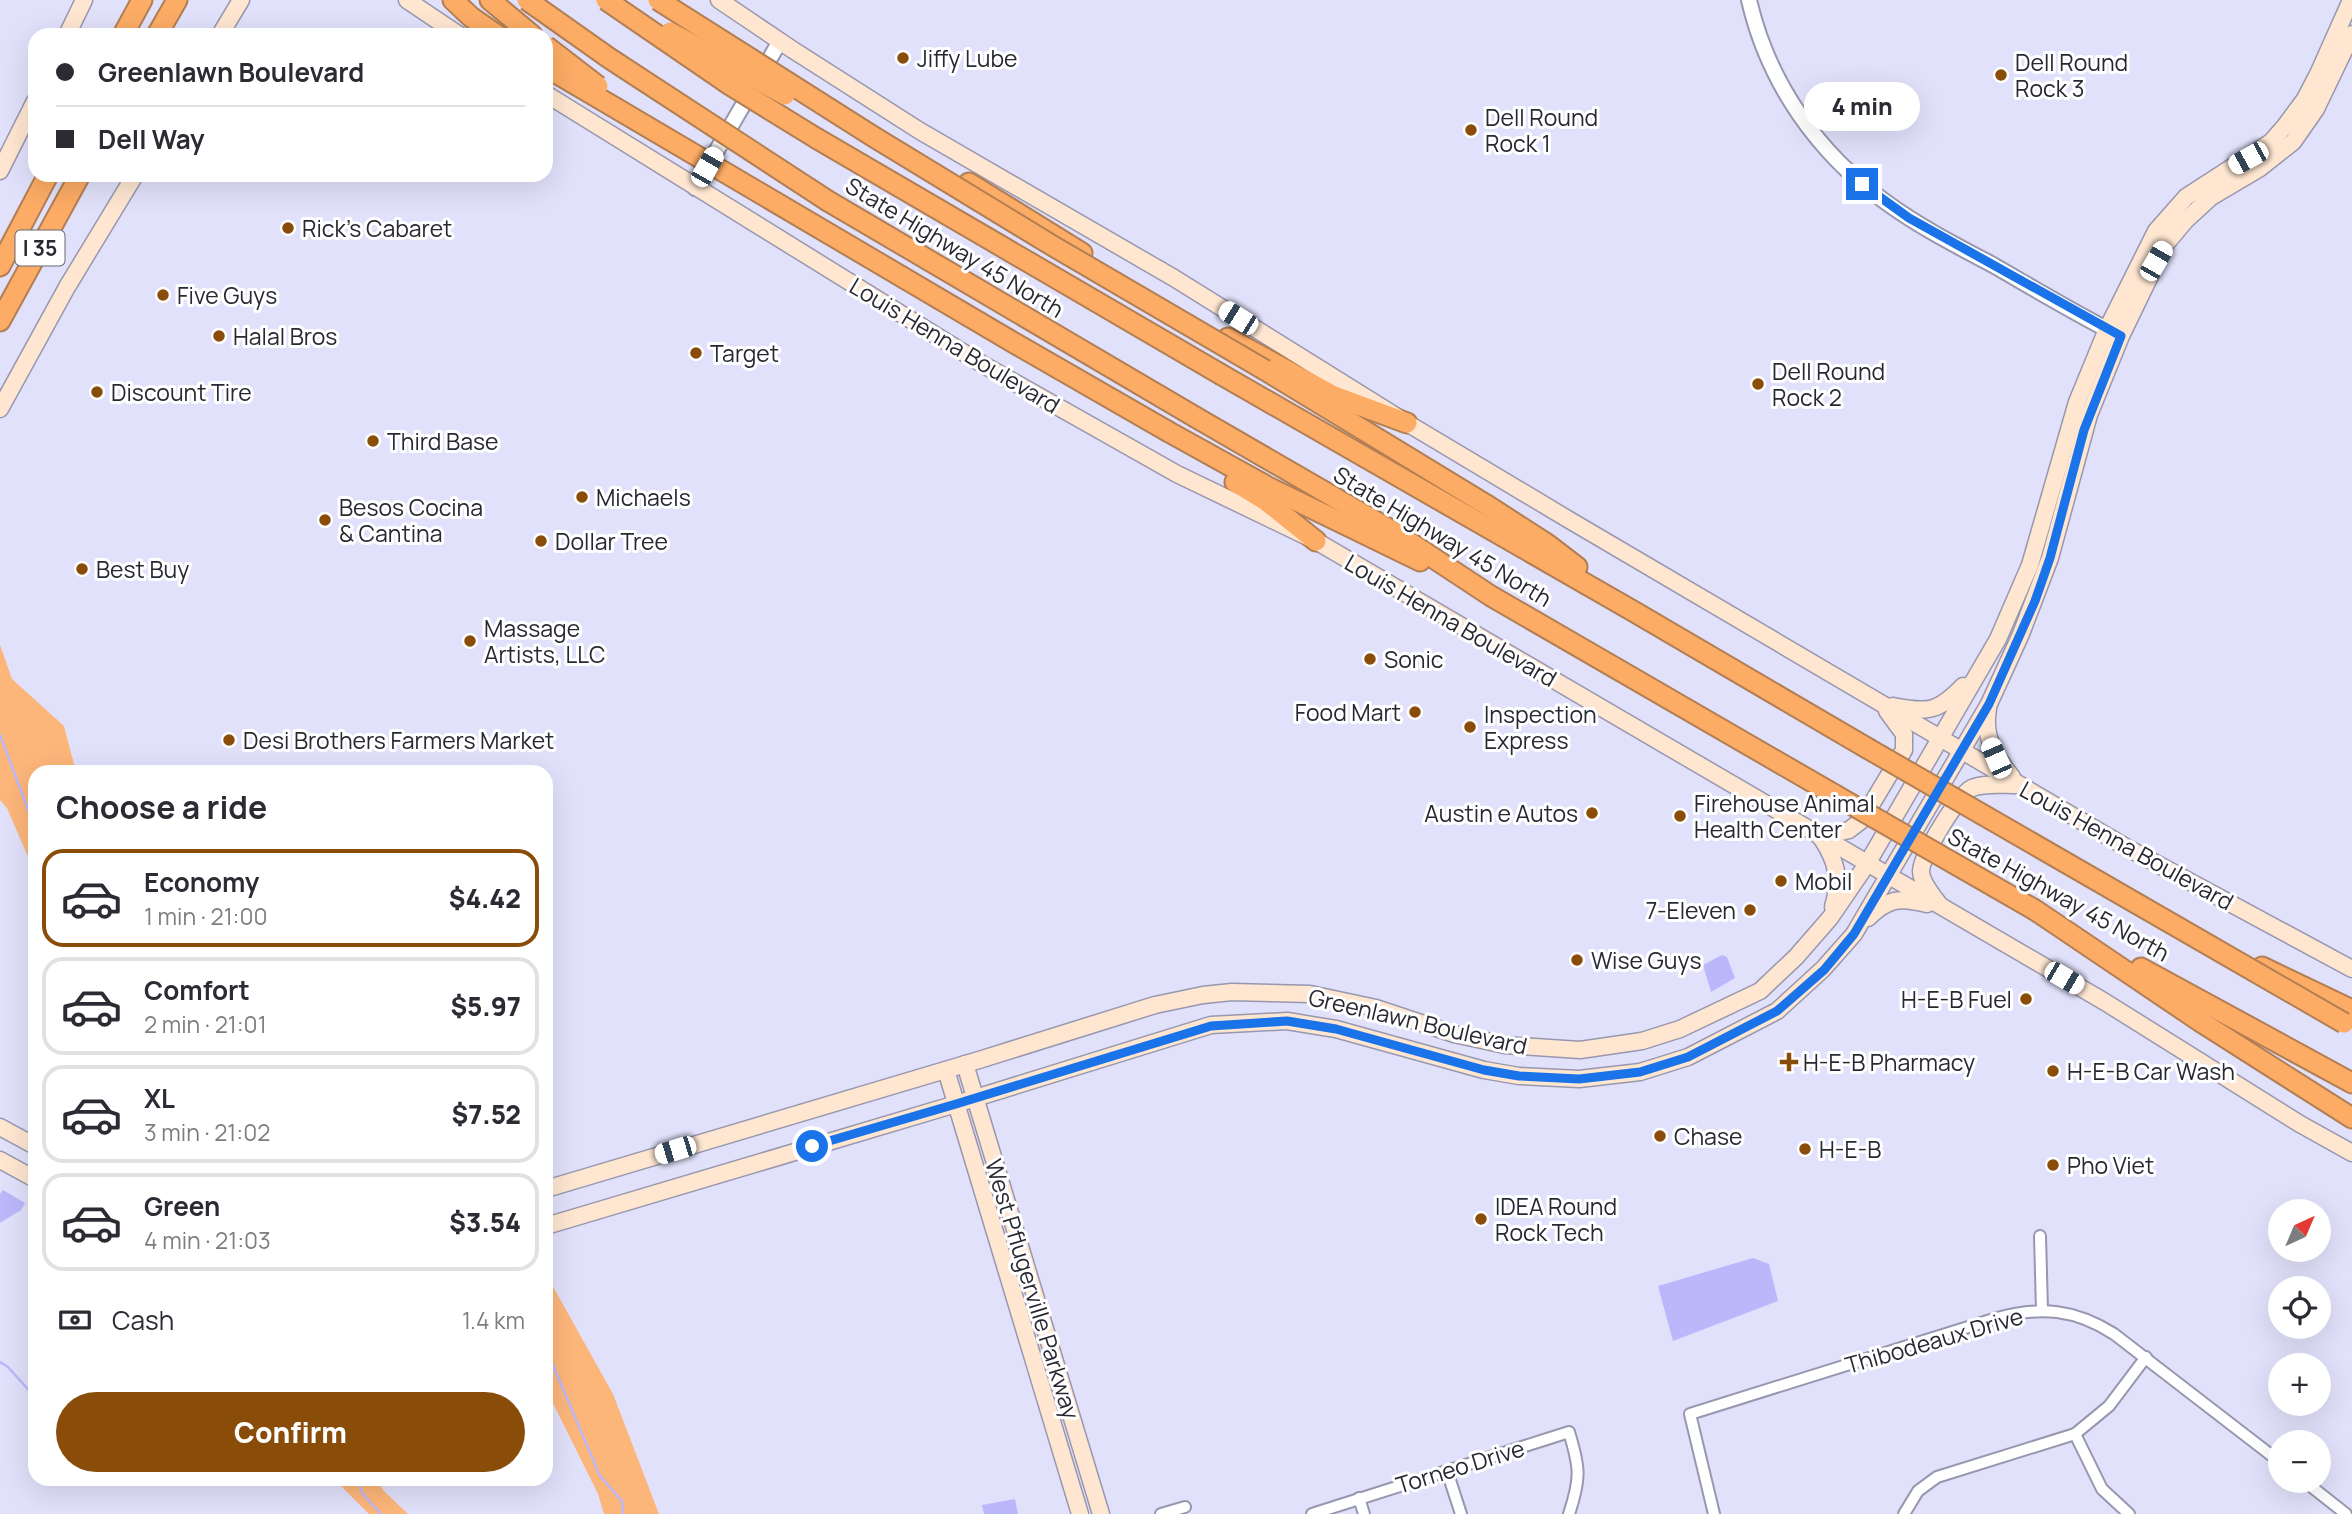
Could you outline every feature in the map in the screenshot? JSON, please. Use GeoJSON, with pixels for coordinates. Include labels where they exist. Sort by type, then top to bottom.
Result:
{"type":"FeatureCollection","features":[{"type":"Feature","properties":{"kind":"highway"},"geometry":{"type":"LineString","coordinates":[[127,28],[142,0]]}},
{"type":"Feature","properties":{"kind":"highway"},"geometry":{"type":"LineString","coordinates":[[161,28],[177,0]]}},
{"type":"Feature","properties":{"kind":"highway"},"geometry":{"type":"LineString","coordinates":[[453,0],[487,28]]}},
{"type":"Feature","properties":{"kind":"highway"},"geometry":{"type":"LineString","coordinates":[[490,0],[524,28]]}},
{"type":"Feature","properties":{"kind":"highway","name":"State Highway 45 North"},"geometry":{"type":"LineString","coordinates":[[527,0],[609,58],[828,201],[1394,532],[1491,596],[2035,910],[2352,1083]]}},
{"type":"Feature","properties":{"kind":"highway"},"geometry":{"type":"LineString","coordinates":[[606,0],[843,126],[969,183],[1149,295],[1334,396],[1407,424]]}},
{"type":"Feature","properties":{"kind":"highway","name":"State Highway 45 North"},"geometry":{"type":"LineString","coordinates":[[606,0],[730,85],[816,138],[1222,375],[2161,918],[2350,1018]]}},
{"type":"Feature","properties":{"kind":"highway"},"geometry":{"type":"LineString","coordinates":[[658,0],[874,137],[1265,370],[1547,544],[1633,611]]}},
{"type":"Feature","properties":{"kind":"highway"},"geometry":{"type":"LineString","coordinates":[[553,51],[629,110],[909,287],[1045,366],[1266,501],[1316,541]]}},
{"type":"Feature","properties":{"kind":"highway"},"geometry":{"type":"LineString","coordinates":[[553,71],[1169,432],[1268,487],[1491,596]]}},
{"type":"Feature","properties":{"kind":"highway","name":"I 35"},"geometry":{"type":"LineString","coordinates":[[0,266],[44,182]]}},
{"type":"Feature","properties":{"kind":"highway","name":"I 35"},"geometry":{"type":"LineString","coordinates":[[0,321],[76,182]]}},
{"type":"Feature","properties":{"kind":"highway"},"geometry":{"type":"LineString","coordinates":[[2035,910],[2200,1022],[2352,1118]]}},
{"type":"Feature","properties":{"kind":"main road"},"geometry":{"type":"LineString","coordinates":[[70,28],[84,0]]}},
{"type":"Feature","properties":{"kind":"main road"},"geometry":{"type":"LineString","coordinates":[[224,28],[241,0]]}},
{"type":"Feature","properties":{"kind":"main road"},"geometry":{"type":"LineString","coordinates":[[407,0],[449,28]]}},
{"type":"Feature","properties":{"kind":"main road","name":"Louis Henna Boulevard"},"geometry":{"type":"LineString","coordinates":[[719,0],[920,131],[1174,278],[1407,424],[1962,753],[2124,846],[2352,969]]}},
{"type":"Feature","properties":{"kind":"main road","name":"Greenlawn Boulevard"},"geometry":{"type":"LineString","coordinates":[[553,1224],[1211,1026],[1287,1021],[1336,1029],[1484,1070],[1519,1076],[1579,1079],[1640,1072],[1688,1057],[1777,1011],[1824,970],[1854,934],[1989,704],[2035,601],[2050,558],[2084,430],[2114,332],[2156,231],[2186,197],[2270,142],[2285,126],[2305,99],[2351,0]]}},
{"type":"Feature","properties":{"kind":"main road","name":"Greenlawn Boulevard"},"geometry":{"type":"LineString","coordinates":[[553,1187],[1155,1005],[1222,993],[1310,994],[1376,1007],[1454,1034],[1517,1047],[1580,1050],[1642,1041],[1680,1029],[1760,991],[1796,957],[1830,918],[1867,864],[2009,616],[2030,565],[2077,402],[2156,261],[2173,234],[2211,197],[2260,168],[2293,142],[2316,109],[2352,34]]}},
{"type":"Feature","properties":{"kind":"main road","name":"Louis Henna Boulevard"},"geometry":{"type":"LineString","coordinates":[[553,97],[982,364],[1177,474],[1316,541],[2105,1002],[2289,1117],[2352,1153]]}},
{"type":"Feature","properties":{"kind":"main road"},"geometry":{"type":"LineString","coordinates":[[0,171],[5,147],[28,112]]}},
{"type":"Feature","properties":{"kind":"main road"},"geometry":{"type":"LineString","coordinates":[[0,409],[61,297],[131,182]]}},
{"type":"Feature","properties":{"kind":"main road"},"geometry":{"type":"LineString","coordinates":[[2030,565],[2037,575],[2035,601]]}},
{"type":"Feature","properties":{"kind":"main road"},"geometry":{"type":"LineString","coordinates":[[1881,704],[1920,711],[1932,710],[1948,701],[1979,669]]}},
{"type":"Feature","properties":{"kind":"main road"},"geometry":{"type":"LineString","coordinates":[[1830,918],[1838,890],[1836,872],[1832,855],[1821,837],[1849,830],[1862,820],[1904,750],[1904,734],[1881,704]]}},
{"type":"Feature","properties":{"kind":"main road"},"geometry":{"type":"LineString","coordinates":[[1989,704],[1987,718],[1990,744],[1996,758],[2018,785]]}},
{"type":"Feature","properties":{"kind":"main road"},"geometry":{"type":"LineString","coordinates":[[1943,909],[1928,889],[1921,872],[1926,854],[1961,796],[1973,788],[2018,785]]}},
{"type":"Feature","properties":{"kind":"main road"},"geometry":{"type":"LineString","coordinates":[[1854,934],[1881,905],[1897,900],[1913,900],[1943,909]]}},
{"type":"Feature","properties":{"kind":"main road"},"geometry":{"type":"LineString","coordinates":[[1409,1050],[1415,1021]]}},
{"type":"Feature","properties":{"kind":"main road","name":"West Pflugerville Parkway"},"geometry":{"type":"LineString","coordinates":[[965,1064],[1101,1514]]}},
{"type":"Feature","properties":{"kind":"main road","name":"West Pflugerville Parkway"},"geometry":{"type":"LineString","coordinates":[[946,1070],[1080,1514]]}},
{"type":"Feature","properties":{"kind":"main road"},"geometry":{"type":"LineString","coordinates":[[0,1127],[28,1142]]}},
{"type":"Feature","properties":{"kind":"main road"},"geometry":{"type":"LineString","coordinates":[[0,1160],[28,1175]]}},
{"type":"Feature","properties":{"kind":"main road"},"geometry":{"type":"LineString","coordinates":[[1055,1433],[1075,1427]]}},
{"type":"Feature","properties":{"kind":"street"},"geometry":{"type":"LineString","coordinates":[[1749,0],[1761,43],[1781,87],[1807,124],[1847,171],[1909,218],[2114,332]]}},
{"type":"Feature","properties":{"kind":"street"},"geometry":{"type":"LineString","coordinates":[[695,188],[779,41]]}},
{"type":"Feature","properties":{"kind":"street"},"geometry":{"type":"LineString","coordinates":[[2040,1236],[2042,1310]]}},
{"type":"Feature","properties":{"kind":"street","name":"Thibodeaux Drive"},"geometry":{"type":"LineString","coordinates":[[1714,1514],[1690,1414],[1997,1318],[2042,1310],[2068,1314],[2101,1325],[2268,1453]]}},
{"type":"Feature","properties":{"kind":"street"},"geometry":{"type":"LineString","coordinates":[[1904,1514],[1919,1491],[1937,1477],[2075,1434],[2109,1406],[2146,1357]]}},
{"type":"Feature","properties":{"kind":"street","name":"Torneo Drive"},"geometry":{"type":"LineString","coordinates":[[1312,1514],[1569,1432],[1579,1467],[1575,1496],[1569,1514]]}},
{"type":"Feature","properties":{"kind":"street"},"geometry":{"type":"LineString","coordinates":[[2075,1434],[2102,1489],[2129,1514]]}},
{"type":"Feature","properties":{"kind":"street"},"geometry":{"type":"LineString","coordinates":[[1447,1471],[1461,1514]]}},
{"type":"Feature","properties":{"kind":"street"},"geometry":{"type":"LineString","coordinates":[[2320,1493],[2346,1514]]}},
{"type":"Feature","properties":{"kind":"street"},"geometry":{"type":"LineString","coordinates":[[1359,1498],[1364,1514]]}},
{"type":"Feature","properties":{"kind":"street"},"geometry":{"type":"LineString","coordinates":[[1166,1513],[1185,1507]]}},
{"type":"Feature","properties":{"kind":"shaded area"},"geometry":{"type":"Polygon","coordinates":[[[0,645],[12,679],[64,726],[74,765],[28,765],[28,857],[7,808],[0,800],[0,645]]]}},
{"type":"Feature","properties":{"kind":"shaded area"},"geometry":{"type":"Polygon","coordinates":[[[553,1287],[613,1394],[659,1514],[604,1514],[598,1494],[553,1403],[553,1287]]]}},
{"type":"Feature","properties":{"kind":"shaded area"},"geometry":{"type":"Polygon","coordinates":[[[341,1486],[381,1486],[408,1514],[369,1514],[341,1486]]]}},
{"type":"Feature","properties":{"kind":"water"},"geometry":{"type":"Polygon","coordinates":[[[1722,955],[1727,957],[1735,978],[1711,992],[1703,965],[1722,955]]]}},
{"type":"Feature","properties":{"kind":"water"},"geometry":{"type":"Polygon","coordinates":[[[3,1190],[25,1203],[21,1210],[0,1223],[0,1194],[3,1190]]]}},
{"type":"Feature","properties":{"kind":"water"},"geometry":{"type":"Polygon","coordinates":[[[1753,1258],[1769,1264],[1778,1301],[1673,1341],[1658,1286],[1753,1258]]]}},
{"type":"Feature","properties":{"kind":"water"},"geometry":{"type":"Polygon","coordinates":[[[1015,1499],[1018,1514],[984,1514],[982,1505],[1015,1499]]]}},
{"type":"Feature","properties":{"kind":"waterway"},"geometry":{"type":"LineString","coordinates":[[0,735],[28,809]]}},
{"type":"Feature","properties":{"kind":"waterway"},"geometry":{"type":"LineString","coordinates":[[0,1362],[28,1389]]}},
{"type":"Feature","properties":{"kind":"waterway"},"geometry":{"type":"LineString","coordinates":[[553,1365],[600,1476],[622,1501],[623,1514]]}},
{"type":"Feature","properties":{"kind":"waterway"},"geometry":{"type":"LineString","coordinates":[[360,1486],[362,1493],[381,1514]]}},
{"type":"Feature","properties":{"kind":"place","name":"Jiffy Lube"},"geometry":{"type":"Point","coordinates":[903,58]}},
{"type":"Feature","properties":{"kind":"place","name":"Dell Round Rock 3"},"geometry":{"type":"Point","coordinates":[2001,75]}},
{"type":"Feature","properties":{"kind":"place","name":"Dell Round Rock 1"},"geometry":{"type":"Point","coordinates":[1471,130]}},
{"type":"Feature","properties":{"kind":"place","name":"Rick's Cabaret"},"geometry":{"type":"Point","coordinates":[288,228]}},
{"type":"Feature","properties":{"kind":"place","name":"Five Guys"},"geometry":{"type":"Point","coordinates":[163,295]}},
{"type":"Feature","properties":{"kind":"place","name":"Halal Bros"},"geometry":{"type":"Point","coordinates":[219,336]}},
{"type":"Feature","properties":{"kind":"place","name":"Target"},"geometry":{"type":"Point","coordinates":[696,353]}},
{"type":"Feature","properties":{"kind":"place","name":"Dell Round Rock 2"},"geometry":{"type":"Point","coordinates":[1758,384]}},
{"type":"Feature","properties":{"kind":"place","name":"Discount Tire"},"geometry":{"type":"Point","coordinates":[97,392]}},
{"type":"Feature","properties":{"kind":"place","name":"Third Base"},"geometry":{"type":"Point","coordinates":[373,441]}},
{"type":"Feature","properties":{"kind":"place","name":"Michaels"},"geometry":{"type":"Point","coordinates":[582,497]}},
{"type":"Feature","properties":{"kind":"place","name":"Besos Cocina & Cantina"},"geometry":{"type":"Point","coordinates":[325,520]}},
{"type":"Feature","properties":{"kind":"place","name":"Dollar Tree"},"geometry":{"type":"Point","coordinates":[541,541]}},
{"type":"Feature","properties":{"kind":"place","name":"Best Buy"},"geometry":{"type":"Point","coordinates":[82,569]}},
{"type":"Feature","properties":{"kind":"place","name":"Massage Artists, LLC"},"geometry":{"type":"Point","coordinates":[470,641]}},
{"type":"Feature","properties":{"kind":"place","name":"Sonic"},"geometry":{"type":"Point","coordinates":[1370,659]}},
{"type":"Feature","properties":{"kind":"place","name":"Food Mart"},"geometry":{"type":"Point","coordinates":[1415,712]}},
{"type":"Feature","properties":{"kind":"place","name":"Inspection Express"},"geometry":{"type":"Point","coordinates":[1470,727]}},
{"type":"Feature","properties":{"kind":"place","name":"Desi Brothers Farmers Market"},"geometry":{"type":"Point","coordinates":[229,740]}},
{"type":"Feature","properties":{"kind":"place","name":"Austin e Autos"},"geometry":{"type":"Point","coordinates":[1592,813]}},
{"type":"Feature","properties":{"kind":"place","name":"Firehouse Animal Health Center"},"geometry":{"type":"Point","coordinates":[1680,816]}},
{"type":"Feature","properties":{"kind":"place","name":"Mobil"},"geometry":{"type":"Point","coordinates":[1781,881]}},
{"type":"Feature","properties":{"kind":"place","name":"7-Eleven"},"geometry":{"type":"Point","coordinates":[1750,910]}},
{"type":"Feature","properties":{"kind":"place","name":"Wise Guys"},"geometry":{"type":"Point","coordinates":[1577,960]}},
{"type":"Feature","properties":{"kind":"place","name":"H-E-B Fuel"},"geometry":{"type":"Point","coordinates":[2026,999]}},
{"type":"Feature","properties":{"kind":"place","name":"H-E-B Pharmacy"},"geometry":{"type":"Point","coordinates":[1789,1062]}},
{"type":"Feature","properties":{"kind":"place","name":"H-E-B Car Wash"},"geometry":{"type":"Point","coordinates":[2053,1071]}},
{"type":"Feature","properties":{"kind":"place","name":"Chase"},"geometry":{"type":"Point","coordinates":[1660,1136]}},
{"type":"Feature","properties":{"kind":"place","name":"H-E-B"},"geometry":{"type":"Point","coordinates":[1805,1149]}},
{"type":"Feature","properties":{"kind":"place","name":"Pho Viet"},"geometry":{"type":"Point","coordinates":[2053,1165]}},
{"type":"Feature","properties":{"kind":"place","name":"IDEA Round Rock Tech"},"geometry":{"type":"Point","coordinates":[1481,1219]}},
{"type":"Feature","properties":{"kind":"route"},"geometry":{"type":"LineString","coordinates":[[812,1146],[1211,1026],[1287,1021],[1336,1029],[1484,1070],[1519,1076],[1579,1079],[1640,1072],[1688,1057],[1777,1011],[1824,970],[1854,934],[1989,704],[2035,601],[2050,558],[2084,430],[2121,336],[1909,218],[1862,184]]}}]}
